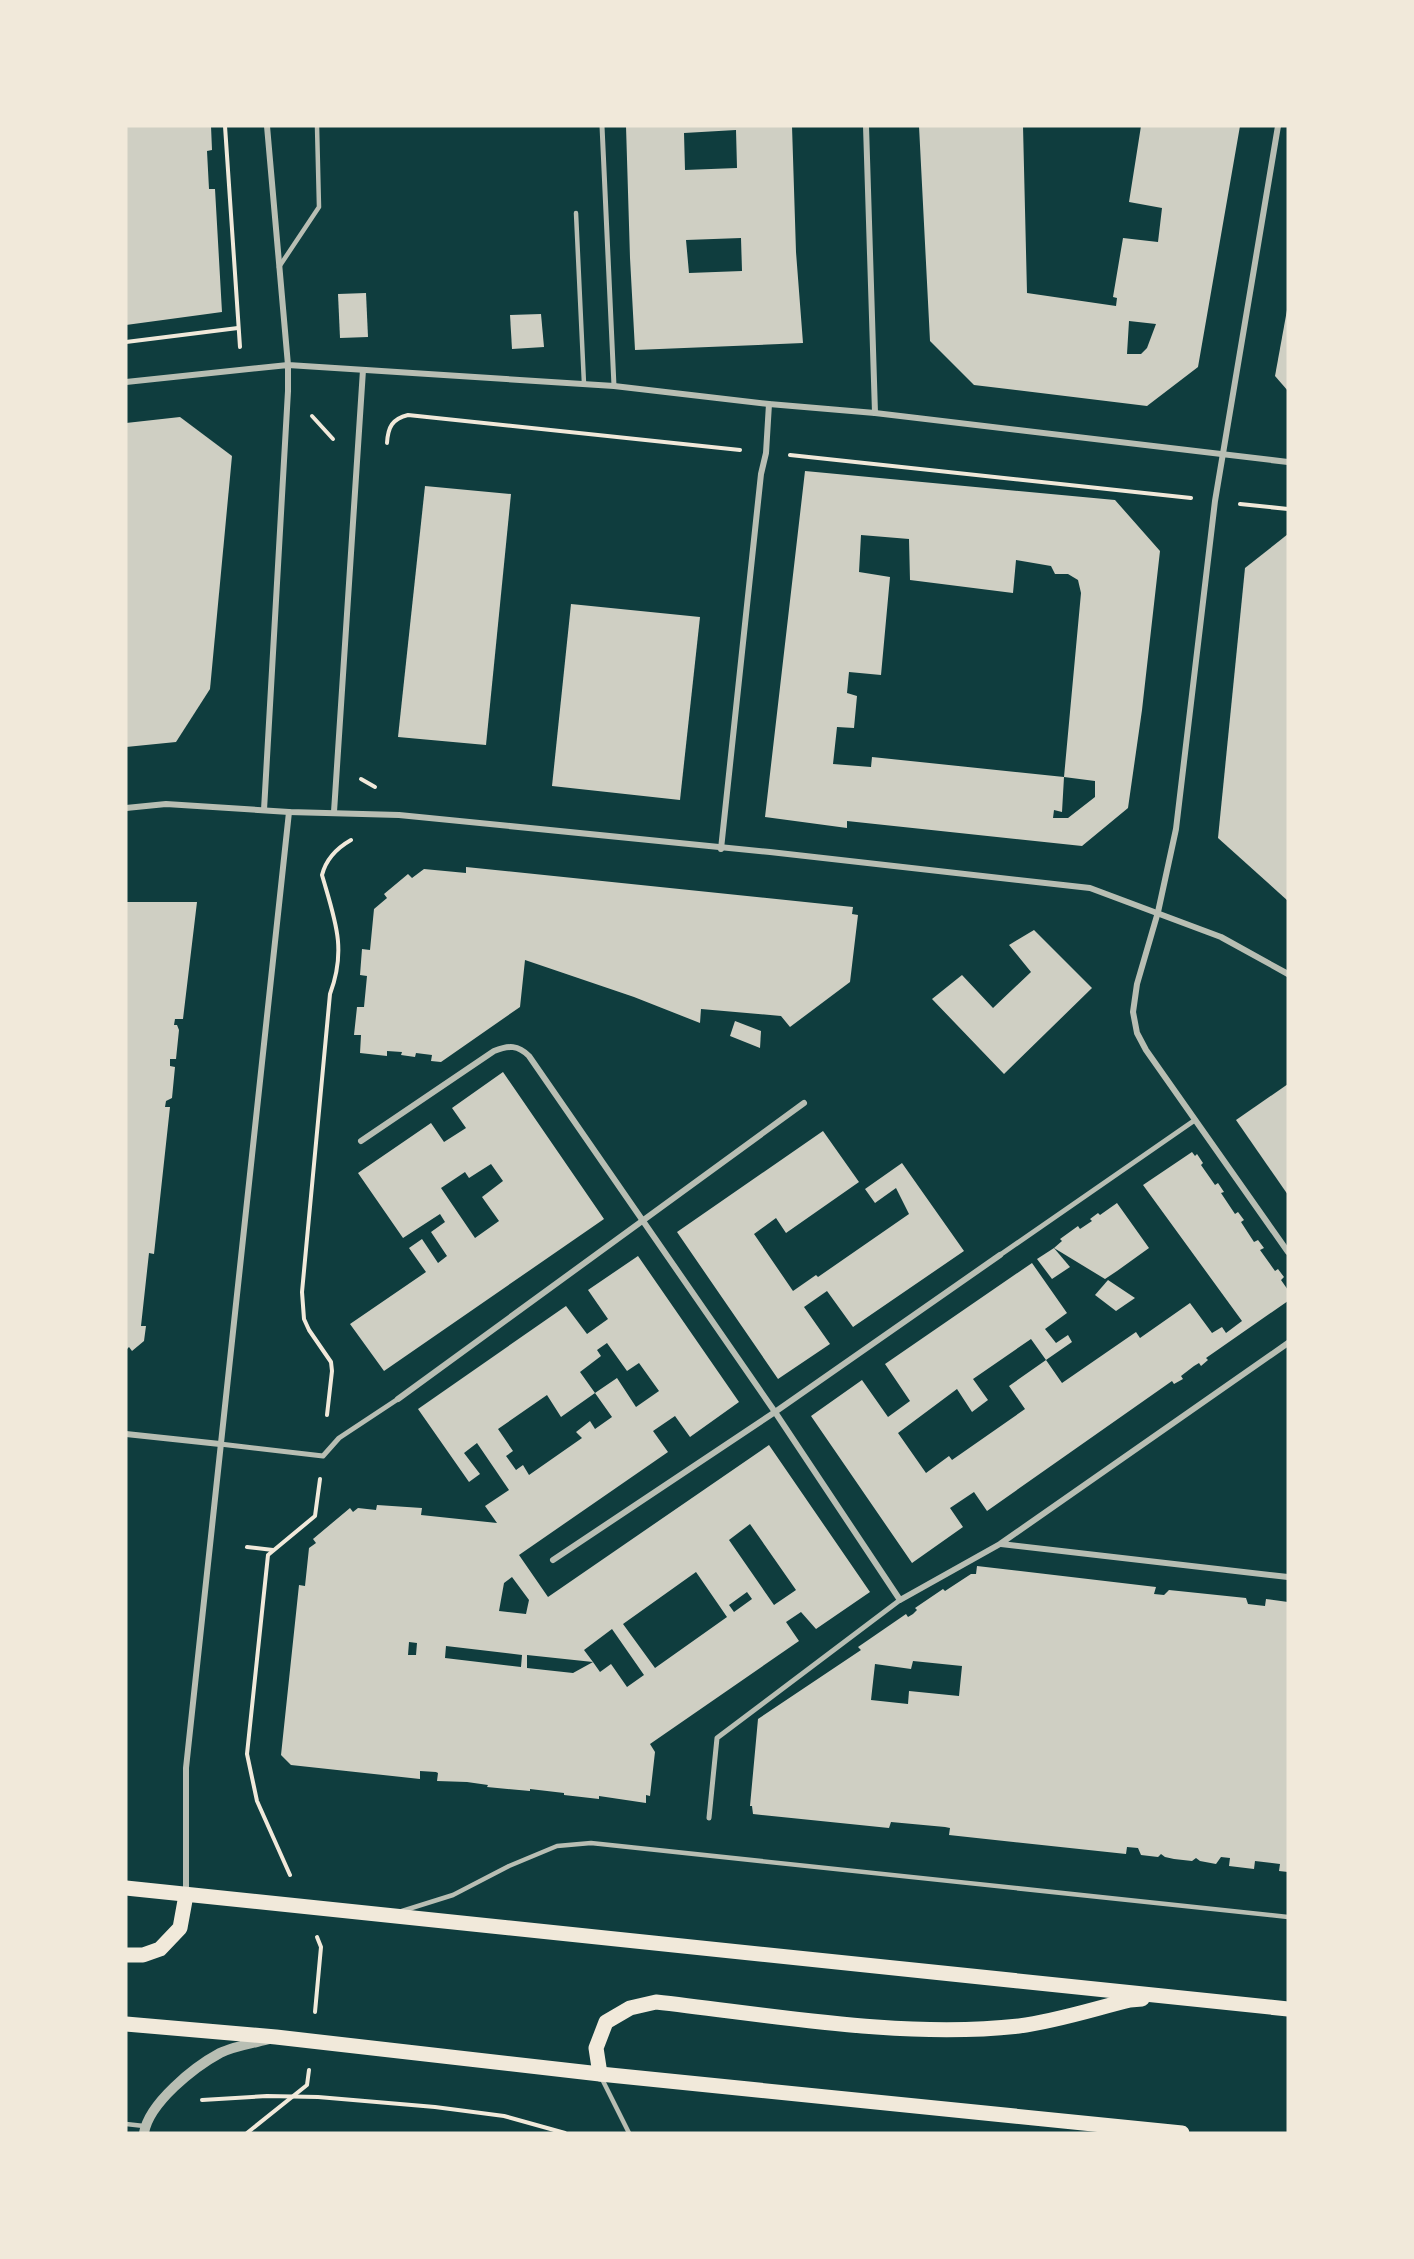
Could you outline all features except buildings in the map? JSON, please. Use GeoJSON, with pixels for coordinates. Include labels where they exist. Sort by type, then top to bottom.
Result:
{"type":"FeatureCollection","features":[{"type":"Feature","properties":{"kind":"main road"},"geometry":{"type":"LineString","coordinates":[[126,1888],[1288,2009]]}},
{"type":"Feature","properties":{"kind":"main road"},"geometry":{"type":"LineString","coordinates":[[126,1955],[143,1955],[160,1949],[180,1928],[186,1895]]}},
{"type":"Feature","properties":{"kind":"main road"},"geometry":{"type":"LineString","coordinates":[[600,2074],[596,2048],[606,2022],[630,2008],[656,2002],[873,2026],[945,2029],[1018,2026],[1058,2019],[1130,2000],[1181,1997]]}},
{"type":"Feature","properties":{"kind":"main road"},"geometry":{"type":"LineString","coordinates":[[126,2024],[276,2037],[600,2074],[1182,2133]]}},
{"type":"Feature","properties":{"kind":"street"},"geometry":{"type":"LineString","coordinates":[[264,810],[288,403],[288,365],[267,126]]}},
{"type":"Feature","properties":{"kind":"street"},"geometry":{"type":"LineString","coordinates":[[602,126],[614,386]]}},
{"type":"Feature","properties":{"kind":"street"},"geometry":{"type":"LineString","coordinates":[[866,126],[875,413]]}},
{"type":"Feature","properties":{"kind":"street"},"geometry":{"type":"LineString","coordinates":[[1278,126],[1214,510],[1176,828],[1158,912],[1137,984],[1133,1012],[1137,1033],[1146,1050],[1288,1252]]}},
{"type":"Feature","properties":{"kind":"street"},"geometry":{"type":"LineString","coordinates":[[126,382],[288,365],[614,386],[769,404],[875,413],[1288,462]]}},
{"type":"Feature","properties":{"kind":"street"},"geometry":{"type":"LineString","coordinates":[[334,813],[363,370]]}},
{"type":"Feature","properties":{"kind":"street"},"geometry":{"type":"LineString","coordinates":[[721,849],[761,474],[766,453],[769,404]]}},
{"type":"Feature","properties":{"kind":"street"},"geometry":{"type":"LineString","coordinates":[[126,808],[166,804],[289,812],[399,815],[721,849],[770,852],[1090,888],[1221,937],[1288,974]]}},
{"type":"Feature","properties":{"kind":"street"},"geometry":{"type":"LineString","coordinates":[[186,1895],[186,1768],[289,812]]}},
{"type":"Feature","properties":{"kind":"street"},"geometry":{"type":"LineString","coordinates":[[361,1141],[494,1051],[513,1046],[522,1049],[644,1221],[900,1600]]}},
{"type":"Feature","properties":{"kind":"street"},"geometry":{"type":"LineString","coordinates":[[126,1434],[323,1456],[339,1438],[398,1399],[804,1103]]}},
{"type":"Feature","properties":{"kind":"street"},"geometry":{"type":"LineString","coordinates":[[553,1560],[775,1412],[1196,1120]]}},
{"type":"Feature","properties":{"kind":"street"},"geometry":{"type":"LineString","coordinates":[[709,1818],[717,1738],[900,1600],[1000,1544],[1288,1343]]}},
{"type":"Feature","properties":{"kind":"street"},"geometry":{"type":"LineString","coordinates":[[1000,1544],[1288,1577]]}},
{"type":"Feature","properties":{"kind":"street"},"geometry":{"type":"LineString","coordinates":[[145,2129],[159,2102],[187,2077],[221,2052],[276,2037]]}},
{"type":"Feature","properties":{"kind":"lane"},"geometry":{"type":"LineString","coordinates":[[279,267],[319,207],[317,126]]}},
{"type":"Feature","properties":{"kind":"lane"},"geometry":{"type":"LineString","coordinates":[[576,213],[584,384]]}},
{"type":"Feature","properties":{"kind":"lane"},"geometry":{"type":"LineString","coordinates":[[391,1914],[453,1895],[509,1866],[557,1846],[591,1843],[1288,1917]]}},
{"type":"Feature","properties":{"kind":"lane"},"geometry":{"type":"LineString","coordinates":[[600,2074],[629,2133]]}},
{"type":"Feature","properties":{"kind":"lane"},"geometry":{"type":"LineString","coordinates":[[126,2124],[145,2129]]}},
{"type":"Feature","properties":{"kind":"path"},"geometry":{"type":"LineString","coordinates":[[225,126],[240,346]]}},
{"type":"Feature","properties":{"kind":"path"},"geometry":{"type":"LineString","coordinates":[[126,342],[238,328]]}},
{"type":"Feature","properties":{"kind":"path"},"geometry":{"type":"LineString","coordinates":[[386,449],[388,430],[392,422],[408,415],[741,451]]}},
{"type":"Feature","properties":{"kind":"path"},"geometry":{"type":"LineString","coordinates":[[784,455],[1190,498]]}},
{"type":"Feature","properties":{"kind":"path"},"geometry":{"type":"LineString","coordinates":[[1248,505],[1288,509]]}},
{"type":"Feature","properties":{"kind":"path"},"geometry":{"type":"LineString","coordinates":[[358,777],[376,787],[379,796]]}},
{"type":"Feature","properties":{"kind":"path"},"geometry":{"type":"LineString","coordinates":[[257,1802],[247,1754],[268,1555],[315,1516],[332,1371],[331,1362],[309,1329],[302,1308],[330,994],[338,973],[340,941],[322,875],[324,866],[339,847],[350,840],[361,837]]}},
{"type":"Feature","properties":{"kind":"path"},"geometry":{"type":"LineString","coordinates":[[247,1547],[274,1550]]}},
{"type":"Feature","properties":{"kind":"path"},"geometry":{"type":"LineString","coordinates":[[317,1999],[321,1947]]}},
{"type":"Feature","properties":{"kind":"path"},"geometry":{"type":"LineString","coordinates":[[247,2133],[307,2085]]}},
{"type":"Feature","properties":{"kind":"path"},"geometry":{"type":"LineString","coordinates":[[202,2100],[267,2096],[435,2107],[504,2116],[565,2133]]}}]}
